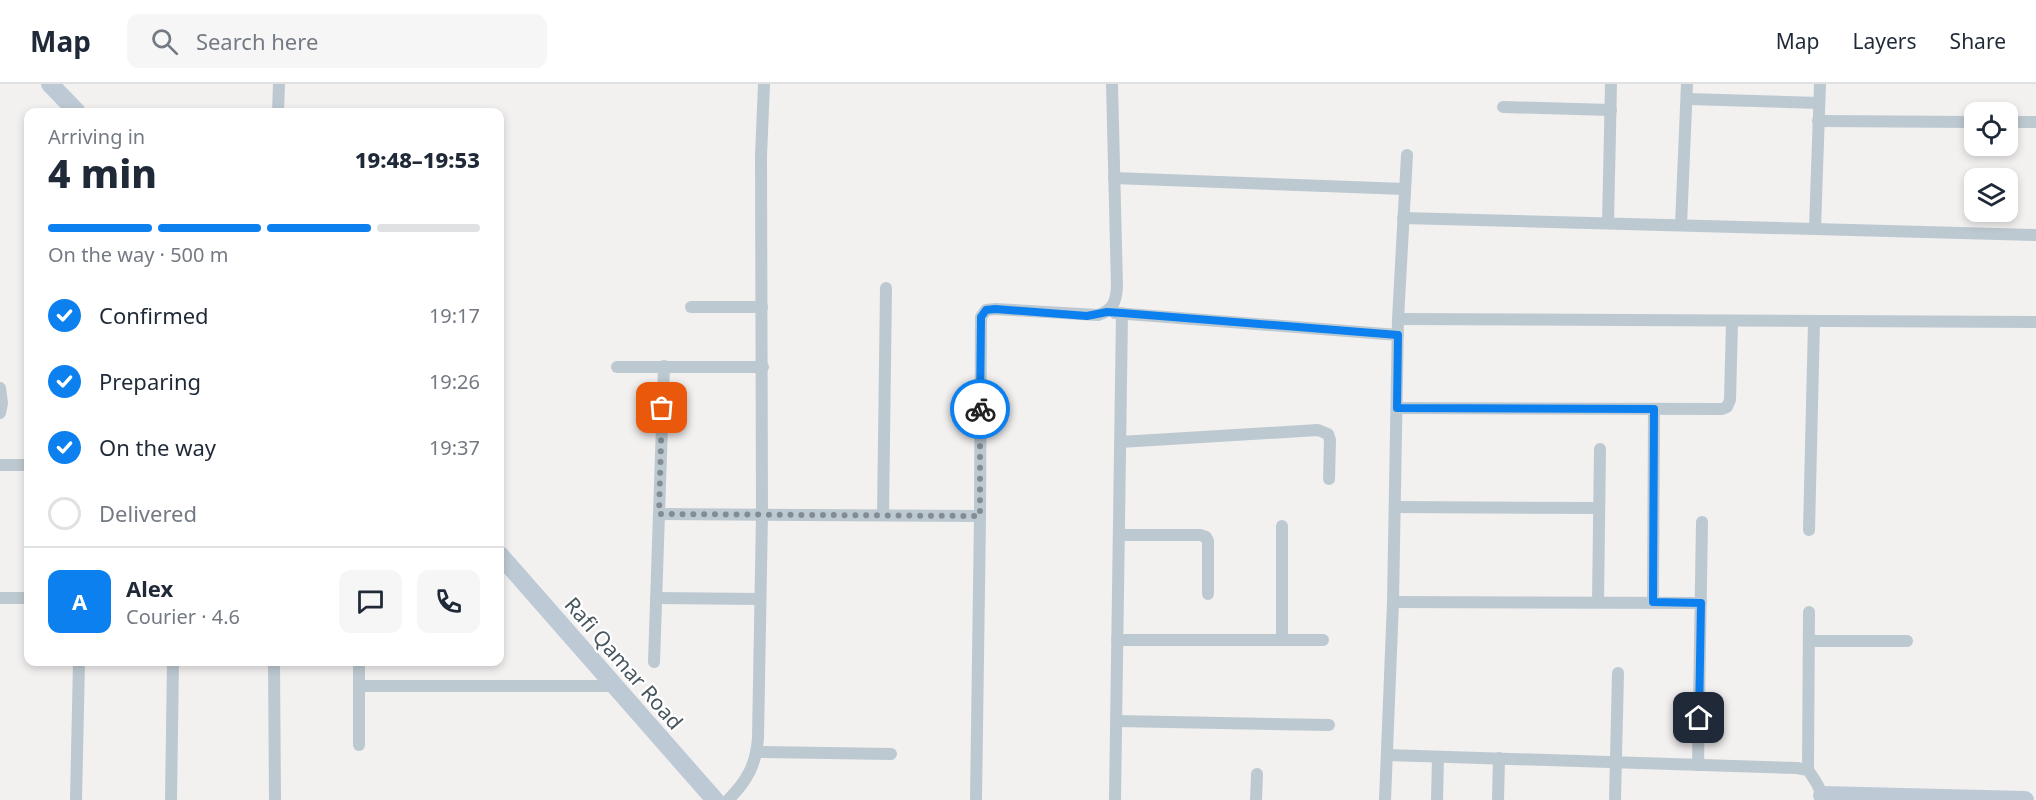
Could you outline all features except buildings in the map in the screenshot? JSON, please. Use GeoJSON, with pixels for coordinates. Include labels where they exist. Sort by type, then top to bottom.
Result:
{"type":"FeatureCollection","features":[{"type":"Feature","properties":{"kind":"street"},"geometry":{"type":"LineString","coordinates":[[50,84],[73,108]]}},
{"type":"Feature","properties":{"kind":"street"},"geometry":{"type":"LineString","coordinates":[[278,108],[279,84]]}},
{"type":"Feature","properties":{"kind":"street"},"geometry":{"type":"LineString","coordinates":[[728,800],[744,784],[757,752],[762,514],[761,156],[764,84]]}},
{"type":"Feature","properties":{"kind":"street"},"geometry":{"type":"LineString","coordinates":[[1107,312],[1116,299],[1117,287],[1112,84]]}},
{"type":"Feature","properties":{"kind":"street"},"geometry":{"type":"LineString","coordinates":[[1608,223],[1611,84]]}},
{"type":"Feature","properties":{"kind":"street"},"geometry":{"type":"LineString","coordinates":[[1682,225],[1687,84]]}},
{"type":"Feature","properties":{"kind":"street"},"geometry":{"type":"LineString","coordinates":[[1815,228],[1820,84]]}},
{"type":"Feature","properties":{"kind":"street"},"geometry":{"type":"LineString","coordinates":[[1687,99],[1819,103]]}},
{"type":"Feature","properties":{"kind":"street"},"geometry":{"type":"LineString","coordinates":[[1503,107],[1611,110]]}},
{"type":"Feature","properties":{"kind":"street"},"geometry":{"type":"LineString","coordinates":[[1818,121],[1964,122]]}},
{"type":"Feature","properties":{"kind":"street"},"geometry":{"type":"LineString","coordinates":[[2018,122],[2036,122]]}},
{"type":"Feature","properties":{"kind":"street"},"geometry":{"type":"LineString","coordinates":[[1385,800],[1393,602],[1398,319],[1407,155]]}},
{"type":"Feature","properties":{"kind":"street"},"geometry":{"type":"LineString","coordinates":[[1114,178],[1405,189]]}},
{"type":"Feature","properties":{"kind":"street"},"geometry":{"type":"LineString","coordinates":[[1403,218],[2036,235]]}},
{"type":"Feature","properties":{"kind":"street"},"geometry":{"type":"LineString","coordinates":[[882,515],[886,288]]}},
{"type":"Feature","properties":{"kind":"street"},"geometry":{"type":"LineString","coordinates":[[691,308],[762,307]]}},
{"type":"Feature","properties":{"kind":"street"},"geometry":{"type":"LineString","coordinates":[[976,800],[981,317],[986,310],[1087,316],[1107,312],[1398,335]]}},
{"type":"Feature","properties":{"kind":"street"},"geometry":{"type":"LineString","coordinates":[[1115,800],[1122,313]]}},
{"type":"Feature","properties":{"kind":"street"},"geometry":{"type":"LineString","coordinates":[[1398,319],[2036,322]]}},
{"type":"Feature","properties":{"kind":"street"},"geometry":{"type":"LineString","coordinates":[[1397,408],[1722,409],[1727,407],[1730,400],[1732,322]]}},
{"type":"Feature","properties":{"kind":"street"},"geometry":{"type":"LineString","coordinates":[[1809,530],[1814,322]]}},
{"type":"Feature","properties":{"kind":"street"},"geometry":{"type":"LineString","coordinates":[[654,662],[664,366]]}},
{"type":"Feature","properties":{"kind":"street"},"geometry":{"type":"LineString","coordinates":[[617,367],[763,367]]}},
{"type":"Feature","properties":{"kind":"street"},"geometry":{"type":"LineString","coordinates":[[0,388],[2,403],[0,413]]}},
{"type":"Feature","properties":{"kind":"street"},"geometry":{"type":"LineString","coordinates":[[1653,602],[1654,409]]}},
{"type":"Feature","properties":{"kind":"street"},"geometry":{"type":"LineString","coordinates":[[1120,442],[1318,430],[1328,434],[1329,479]]}},
{"type":"Feature","properties":{"kind":"street"},"geometry":{"type":"LineString","coordinates":[[1598,602],[1600,449]]}},
{"type":"Feature","properties":{"kind":"street"},"geometry":{"type":"LineString","coordinates":[[0,465],[24,465]]}},
{"type":"Feature","properties":{"kind":"street"},"geometry":{"type":"LineString","coordinates":[[1395,507],[1599,508]]}},
{"type":"Feature","properties":{"kind":"street"},"geometry":{"type":"LineString","coordinates":[[659,514],[980,516]]}},
{"type":"Feature","properties":{"kind":"street"},"geometry":{"type":"LineString","coordinates":[[1698,765],[1702,522]]}},
{"type":"Feature","properties":{"kind":"street"},"geometry":{"type":"LineString","coordinates":[[1281,640],[1282,526]]}},
{"type":"Feature","properties":{"kind":"street"},"geometry":{"type":"LineString","coordinates":[[1119,535],[1200,535],[1206,537],[1208,594]]}},
{"type":"Feature","properties":{"kind":"street","name":"Rafi Qamar Road"},"geometry":{"type":"LineString","coordinates":[[504,560],[715,800]]}},
{"type":"Feature","properties":{"kind":"street"},"geometry":{"type":"LineString","coordinates":[[0,598],[24,598]]}},
{"type":"Feature","properties":{"kind":"street"},"geometry":{"type":"LineString","coordinates":[[656,598],[760,599]]}},
{"type":"Feature","properties":{"kind":"street"},"geometry":{"type":"LineString","coordinates":[[1393,602],[1701,603]]}},
{"type":"Feature","properties":{"kind":"street"},"geometry":{"type":"LineString","coordinates":[[1809,612],[1808,770],[1822,798],[2025,800]]}},
{"type":"Feature","properties":{"kind":"street"},"geometry":{"type":"LineString","coordinates":[[1117,640],[1323,640]]}},
{"type":"Feature","properties":{"kind":"street"},"geometry":{"type":"LineString","coordinates":[[1809,641],[1907,641]]}},
{"type":"Feature","properties":{"kind":"street"},"geometry":{"type":"LineString","coordinates":[[76,800],[79,666]]}},
{"type":"Feature","properties":{"kind":"street"},"geometry":{"type":"LineString","coordinates":[[171,800],[173,666]]}},
{"type":"Feature","properties":{"kind":"street"},"geometry":{"type":"LineString","coordinates":[[274,666],[275,800]]}},
{"type":"Feature","properties":{"kind":"street"},"geometry":{"type":"LineString","coordinates":[[359,666],[359,745]]}},
{"type":"Feature","properties":{"kind":"street"},"geometry":{"type":"LineString","coordinates":[[1615,800],[1618,673]]}},
{"type":"Feature","properties":{"kind":"street"},"geometry":{"type":"LineString","coordinates":[[359,686],[614,686]]}},
{"type":"Feature","properties":{"kind":"street"},"geometry":{"type":"LineString","coordinates":[[1117,721],[1329,725]]}},
{"type":"Feature","properties":{"kind":"street"},"geometry":{"type":"LineString","coordinates":[[757,752],[891,754]]}},
{"type":"Feature","properties":{"kind":"street"},"geometry":{"type":"LineString","coordinates":[[1387,755],[1617,761],[1808,770]]}},
{"type":"Feature","properties":{"kind":"street"},"geometry":{"type":"LineString","coordinates":[[1437,800],[1438,757]]}},
{"type":"Feature","properties":{"kind":"street"},"geometry":{"type":"LineString","coordinates":[[1498,800],[1499,759]]}},
{"type":"Feature","properties":{"kind":"street"},"geometry":{"type":"LineString","coordinates":[[1256,800],[1257,774]]}},
{"type":"Feature","properties":{"kind":"way so far"},"geometry":{"type":"LineString","coordinates":[[662,408],[659,514],[980,516],[980,409]]}},
{"type":"Feature","properties":{"kind":"route"},"geometry":{"type":"LineString","coordinates":[[980,409],[981,317],[986,310],[995,309],[1087,316],[1107,312],[1398,335],[1397,408],[1654,409],[1653,602],[1701,603],[1699,718]]}}]}
